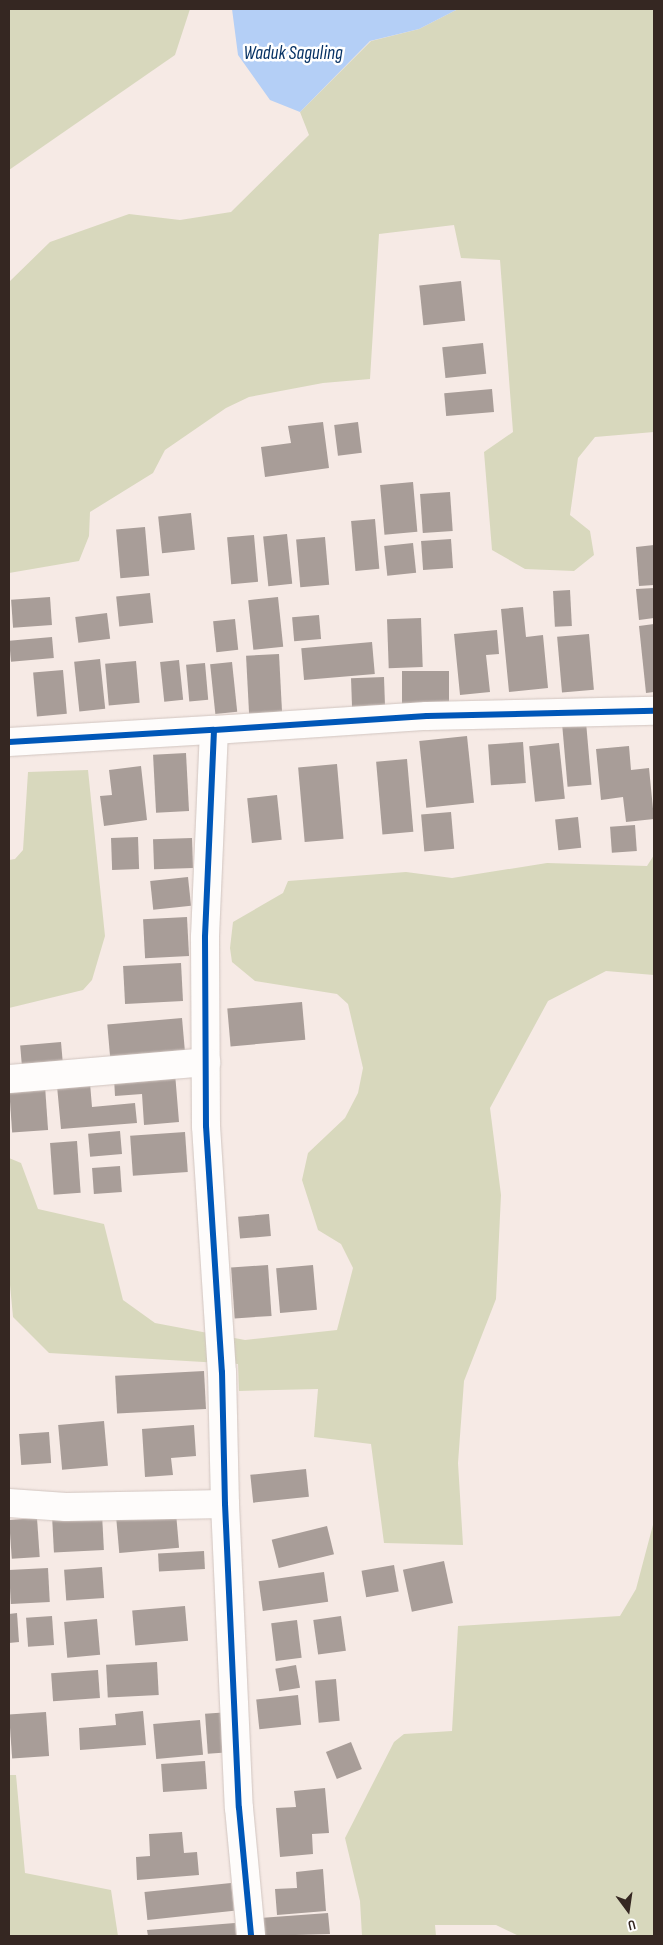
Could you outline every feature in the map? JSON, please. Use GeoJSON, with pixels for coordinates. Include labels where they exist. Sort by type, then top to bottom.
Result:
{"type":"FeatureCollection","features":[{"type":"Feature","properties":{"kind":"street"},"geometry":{"type":"LineString","coordinates":[[9,742],[427,716],[654,711]]}},
{"type":"Feature","properties":{"kind":"street"},"geometry":{"type":"LineString","coordinates":[[214,730],[205,937],[206,1126],[222,1372],[225,1504],[239,1808],[251,1936]]}},
{"type":"Feature","properties":{"kind":"street"},"geometry":{"type":"LineString","coordinates":[[9,1079],[206,1062]]}},
{"type":"Feature","properties":{"kind":"street"},"geometry":{"type":"LineString","coordinates":[[9,1503],[66,1507],[225,1504]]}},
{"type":"Feature","properties":{"kind":"green space"},"geometry":{"type":"Polygon","coordinates":[[[9,9],[190,9],[175,55],[9,170],[9,9]]]}},
{"type":"Feature","properties":{"kind":"green space"},"geometry":{"type":"Polygon","coordinates":[[[458,9],[654,9],[654,432],[595,437],[578,458],[570,515],[590,531],[594,555],[574,571],[525,569],[492,550],[484,452],[513,432],[500,260],[461,258],[454,225],[379,234],[370,379],[323,383],[249,397],[226,408],[165,450],[153,473],[90,512],[89,536],[79,561],[9,573],[9,282],[50,242],[129,214],[180,220],[231,212],[309,135],[300,112],[371,41],[419,29],[458,9]]]}},
{"type":"Feature","properties":{"kind":"green space"},"geometry":{"type":"Polygon","coordinates":[[[88,770],[105,936],[92,980],[83,990],[9,1008],[9,860],[15,859],[23,850],[28,772],[88,770]]]}},
{"type":"Feature","properties":{"kind":"green space"},"geometry":{"type":"Polygon","coordinates":[[[654,855],[654,975],[606,971],[548,1001],[490,1108],[501,1195],[496,1299],[464,1381],[458,1463],[463,1545],[384,1543],[371,1444],[314,1437],[318,1389],[239,1391],[238,1364],[49,1353],[13,1317],[9,1274],[9,1158],[21,1163],[38,1209],[104,1224],[123,1300],[155,1323],[245,1340],[337,1330],[353,1268],[341,1244],[318,1230],[302,1180],[308,1153],[345,1118],[358,1093],[363,1068],[348,1004],[337,994],[255,981],[232,962],[230,948],[233,922],[283,893],[288,881],[406,872],[452,878],[547,863],[647,866],[654,855]]]}},
{"type":"Feature","properties":{"kind":"green space"},"geometry":{"type":"Polygon","coordinates":[[[654,1521],[654,1936],[519,1936],[496,1925],[435,1925],[436,1936],[362,1936],[360,1901],[345,1838],[394,1742],[404,1734],[452,1731],[458,1626],[620,1616],[636,1589],[654,1521]]]}},
{"type":"Feature","properties":{"kind":"green space"},"geometry":{"type":"Polygon","coordinates":[[[9,1775],[16,1775],[25,1873],[111,1890],[118,1936],[9,1936],[9,1775]]]}},
{"type":"Feature","properties":{"kind":"water","name":"Waduk Saguling"},"geometry":{"type":"Polygon","coordinates":[[[232,9],[458,9],[419,29],[370,41],[300,112],[270,100],[238,55],[232,9]]]}},
{"type":"Feature","properties":{"kind":"building"},"geometry":{"type":"Polygon","coordinates":[[[461,281],[465,321],[423,325],[419,285],[461,281]]]}},
{"type":"Feature","properties":{"kind":"building"},"geometry":{"type":"Polygon","coordinates":[[[483,343],[486,374],[445,378],[442,347],[483,343]]]}},
{"type":"Feature","properties":{"kind":"building"},"geometry":{"type":"Polygon","coordinates":[[[492,389],[494,412],[446,416],[444,393],[492,389]]]}},
{"type":"Feature","properties":{"kind":"building"},"geometry":{"type":"Polygon","coordinates":[[[323,422],[329,468],[265,477],[261,447],[291,443],[288,426],[323,422]]]}},
{"type":"Feature","properties":{"kind":"building"},"geometry":{"type":"Polygon","coordinates":[[[358,422],[362,453],[338,456],[334,425],[358,422]]]}},
{"type":"Feature","properties":{"kind":"building"},"geometry":{"type":"Polygon","coordinates":[[[413,482],[417,532],[384,535],[380,485],[413,482]]]}},
{"type":"Feature","properties":{"kind":"building"},"geometry":{"type":"Polygon","coordinates":[[[450,492],[453,531],[423,533],[420,494],[450,492]]]}},
{"type":"Feature","properties":{"kind":"building"},"geometry":{"type":"Polygon","coordinates":[[[191,513],[195,550],[162,553],[158,516],[191,513]]]}},
{"type":"Feature","properties":{"kind":"building"},"geometry":{"type":"Polygon","coordinates":[[[375,519],[379,569],[355,571],[351,521],[375,519]]]}},
{"type":"Feature","properties":{"kind":"building"},"geometry":{"type":"Polygon","coordinates":[[[145,527],[149,576],[120,578],[116,530],[145,527]]]}},
{"type":"Feature","properties":{"kind":"building"},"geometry":{"type":"Polygon","coordinates":[[[287,534],[292,584],[268,586],[263,537],[287,534]]]}},
{"type":"Feature","properties":{"kind":"building"},"geometry":{"type":"Polygon","coordinates":[[[254,535],[258,582],[231,584],[227,537],[254,535]]]}},
{"type":"Feature","properties":{"kind":"building"},"geometry":{"type":"Polygon","coordinates":[[[325,537],[329,585],[300,587],[296,540],[325,537]]]}},
{"type":"Feature","properties":{"kind":"building"},"geometry":{"type":"Polygon","coordinates":[[[451,539],[453,568],[423,570],[421,541],[451,539]]]}},
{"type":"Feature","properties":{"kind":"building"},"geometry":{"type":"Polygon","coordinates":[[[413,543],[416,573],[387,576],[384,546],[413,543]]]}},
{"type":"Feature","properties":{"kind":"building"},"geometry":{"type":"Polygon","coordinates":[[[654,545],[654,585],[639,586],[636,547],[654,545]]]}},
{"type":"Feature","properties":{"kind":"building"},"geometry":{"type":"Polygon","coordinates":[[[654,588],[654,618],[639,620],[636,589],[654,588]]]}},
{"type":"Feature","properties":{"kind":"building"},"geometry":{"type":"Polygon","coordinates":[[[570,590],[572,626],[555,627],[553,591],[570,590]]]}},
{"type":"Feature","properties":{"kind":"building"},"geometry":{"type":"Polygon","coordinates":[[[150,593],[153,623],[119,626],[116,597],[150,593]]]}},
{"type":"Feature","properties":{"kind":"building"},"geometry":{"type":"Polygon","coordinates":[[[50,597],[52,625],[13,628],[11,600],[50,597]]]}},
{"type":"Feature","properties":{"kind":"building"},"geometry":{"type":"Polygon","coordinates":[[[278,597],[283,647],[253,650],[248,600],[278,597]]]}},
{"type":"Feature","properties":{"kind":"building"},"geometry":{"type":"Polygon","coordinates":[[[523,607],[526,637],[543,635],[548,688],[509,692],[501,609],[523,607]]]}},
{"type":"Feature","properties":{"kind":"building"},"geometry":{"type":"Polygon","coordinates":[[[107,613],[110,639],[78,643],[75,617],[107,613]]]}},
{"type":"Feature","properties":{"kind":"building"},"geometry":{"type":"Polygon","coordinates":[[[319,615],[321,639],[294,641],[292,617],[319,615]]]}},
{"type":"Feature","properties":{"kind":"building"},"geometry":{"type":"Polygon","coordinates":[[[421,618],[423,667],[389,668],[387,619],[421,618]]]}},
{"type":"Feature","properties":{"kind":"building"},"geometry":{"type":"Polygon","coordinates":[[[235,619],[238,650],[216,652],[213,621],[235,619]]]}},
{"type":"Feature","properties":{"kind":"building"},"geometry":{"type":"Polygon","coordinates":[[[654,624],[654,692],[646,693],[639,626],[654,624]]]}},
{"type":"Feature","properties":{"kind":"building"},"geometry":{"type":"Polygon","coordinates":[[[497,630],[499,654],[486,655],[490,692],[460,695],[454,634],[497,630]]]}},
{"type":"Feature","properties":{"kind":"building"},"geometry":{"type":"Polygon","coordinates":[[[589,634],[594,690],[562,693],[557,637],[589,634]]]}},
{"type":"Feature","properties":{"kind":"building"},"geometry":{"type":"Polygon","coordinates":[[[52,637],[54,658],[11,662],[9,641],[52,637]]]}},
{"type":"Feature","properties":{"kind":"building"},"geometry":{"type":"Polygon","coordinates":[[[372,642],[375,674],[304,680],[301,648],[372,642]]]}},
{"type":"Feature","properties":{"kind":"building"},"geometry":{"type":"Polygon","coordinates":[[[279,654],[282,720],[249,722],[246,656],[279,654]]]}},
{"type":"Feature","properties":{"kind":"building"},"geometry":{"type":"Polygon","coordinates":[[[100,659],[105,709],[79,711],[74,662],[100,659]]]}},
{"type":"Feature","properties":{"kind":"building"},"geometry":{"type":"Polygon","coordinates":[[[179,660],[183,700],[164,702],[160,662],[179,660]]]}},
{"type":"Feature","properties":{"kind":"building"},"geometry":{"type":"Polygon","coordinates":[[[136,661],[140,703],[109,706],[105,664],[136,661]]]}},
{"type":"Feature","properties":{"kind":"building"},"geometry":{"type":"Polygon","coordinates":[[[232,662],[237,712],[215,714],[210,664],[232,662]]]}},
{"type":"Feature","properties":{"kind":"building"},"geometry":{"type":"Polygon","coordinates":[[[205,663],[208,700],[189,702],[186,665],[205,663]]]}},
{"type":"Feature","properties":{"kind":"building"},"geometry":{"type":"Polygon","coordinates":[[[63,670],[67,714],[37,716],[33,673],[63,670]]]}},
{"type":"Feature","properties":{"kind":"building"},"geometry":{"type":"Polygon","coordinates":[[[402,671],[449,671],[449,714],[402,714],[402,671]]]}},
{"type":"Feature","properties":{"kind":"building"},"geometry":{"type":"Polygon","coordinates":[[[384,677],[385,713],[352,714],[351,678],[384,677]]]}},
{"type":"Feature","properties":{"kind":"building"},"geometry":{"type":"Polygon","coordinates":[[[586,722],[591,785],[568,787],[562,724],[586,722]]]}},
{"type":"Feature","properties":{"kind":"building"},"geometry":{"type":"Polygon","coordinates":[[[467,736],[474,803],[426,808],[419,741],[467,736]]]}},
{"type":"Feature","properties":{"kind":"building"},"geometry":{"type":"Polygon","coordinates":[[[523,742],[526,783],[491,785],[488,744],[523,742]]]}},
{"type":"Feature","properties":{"kind":"building"},"geometry":{"type":"Polygon","coordinates":[[[559,743],[565,799],[535,802],[529,746],[559,743]]]}},
{"type":"Feature","properties":{"kind":"building"},"geometry":{"type":"Polygon","coordinates":[[[629,746],[631,770],[649,768],[654,819],[626,822],[623,797],[601,800],[596,749],[629,746]]]}},
{"type":"Feature","properties":{"kind":"building"},"geometry":{"type":"Polygon","coordinates":[[[186,753],[189,811],[156,813],[153,755],[186,753]]]}},
{"type":"Feature","properties":{"kind":"building"},"geometry":{"type":"Polygon","coordinates":[[[407,759],[413,832],[382,834],[376,762],[407,759]]]}},
{"type":"Feature","properties":{"kind":"building"},"geometry":{"type":"Polygon","coordinates":[[[337,764],[344,839],[305,842],[298,767],[337,764]]]}},
{"type":"Feature","properties":{"kind":"building"},"geometry":{"type":"Polygon","coordinates":[[[141,766],[147,820],[104,826],[100,796],[112,795],[109,770],[141,766]]]}},
{"type":"Feature","properties":{"kind":"building"},"geometry":{"type":"Polygon","coordinates":[[[277,795],[282,840],[252,843],[247,798],[277,795]]]}},
{"type":"Feature","properties":{"kind":"building"},"geometry":{"type":"Polygon","coordinates":[[[451,812],[454,849],[424,851],[421,815],[451,812]]]}},
{"type":"Feature","properties":{"kind":"building"},"geometry":{"type":"Polygon","coordinates":[[[578,817],[581,848],[558,850],[555,819],[578,817]]]}},
{"type":"Feature","properties":{"kind":"building"},"geometry":{"type":"Polygon","coordinates":[[[635,825],[637,851],[612,853],[610,827],[635,825]]]}},
{"type":"Feature","properties":{"kind":"building"},"geometry":{"type":"Polygon","coordinates":[[[138,837],[139,869],[112,870],[111,838],[138,837]]]}},
{"type":"Feature","properties":{"kind":"building"},"geometry":{"type":"Polygon","coordinates":[[[192,838],[193,868],[154,869],[153,839],[192,838]]]}},
{"type":"Feature","properties":{"kind":"building"},"geometry":{"type":"Polygon","coordinates":[[[188,877],[191,906],[153,910],[150,881],[188,877]]]}},
{"type":"Feature","properties":{"kind":"building"},"geometry":{"type":"Polygon","coordinates":[[[187,917],[189,956],[145,958],[143,919],[187,917]]]}},
{"type":"Feature","properties":{"kind":"building"},"geometry":{"type":"Polygon","coordinates":[[[181,963],[183,1001],[125,1004],[123,966],[181,963]]]}},
{"type":"Feature","properties":{"kind":"building"},"geometry":{"type":"Polygon","coordinates":[[[302,1002],[305,1040],[231,1046],[227,1009],[302,1002]]]}},
{"type":"Feature","properties":{"kind":"building"},"geometry":{"type":"Polygon","coordinates":[[[182,1018],[185,1053],[110,1059],[107,1025],[182,1018]]]}},
{"type":"Feature","properties":{"kind":"building"},"geometry":{"type":"Polygon","coordinates":[[[61,1042],[63,1066],[22,1069],[20,1046],[61,1042]]]}},
{"type":"Feature","properties":{"kind":"building"},"geometry":{"type":"Polygon","coordinates":[[[175,1073],[179,1122],[144,1125],[142,1094],[115,1096],[114,1078],[175,1073]]]}},
{"type":"Feature","properties":{"kind":"building"},"geometry":{"type":"Polygon","coordinates":[[[90,1083],[92,1107],[135,1103],[137,1123],[61,1129],[57,1086],[90,1083]]]}},
{"type":"Feature","properties":{"kind":"building"},"geometry":{"type":"Polygon","coordinates":[[[45,1086],[48,1130],[12,1132],[9,1089],[45,1086]]]}},
{"type":"Feature","properties":{"kind":"building"},"geometry":{"type":"Polygon","coordinates":[[[120,1131],[122,1154],[90,1157],[88,1134],[120,1131]]]}},
{"type":"Feature","properties":{"kind":"building"},"geometry":{"type":"Polygon","coordinates":[[[185,1132],[188,1172],[133,1176],[130,1136],[185,1132]]]}},
{"type":"Feature","properties":{"kind":"building"},"geometry":{"type":"Polygon","coordinates":[[[77,1141],[81,1193],[54,1195],[50,1143],[77,1141]]]}},
{"type":"Feature","properties":{"kind":"building"},"geometry":{"type":"Polygon","coordinates":[[[120,1166],[122,1192],[94,1194],[92,1168],[120,1166]]]}},
{"type":"Feature","properties":{"kind":"building"},"geometry":{"type":"Polygon","coordinates":[[[269,1214],[271,1236],[240,1239],[238,1217],[269,1214]]]}},
{"type":"Feature","properties":{"kind":"building"},"geometry":{"type":"Polygon","coordinates":[[[268,1265],[272,1316],[235,1318],[231,1268],[268,1265]]]}},
{"type":"Feature","properties":{"kind":"building"},"geometry":{"type":"Polygon","coordinates":[[[313,1265],[317,1310],[280,1313],[276,1268],[313,1265]]]}},
{"type":"Feature","properties":{"kind":"building"},"geometry":{"type":"Polygon","coordinates":[[[204,1371],[206,1409],[117,1414],[115,1376],[204,1371]]]}},
{"type":"Feature","properties":{"kind":"building"},"geometry":{"type":"Polygon","coordinates":[[[104,1421],[108,1466],[62,1470],[58,1425],[104,1421]]]}},
{"type":"Feature","properties":{"kind":"building"},"geometry":{"type":"Polygon","coordinates":[[[194,1425],[196,1456],[171,1458],[173,1475],[145,1477],[142,1429],[194,1425]]]}},
{"type":"Feature","properties":{"kind":"building"},"geometry":{"type":"Polygon","coordinates":[[[49,1432],[51,1463],[21,1465],[19,1434],[49,1432]]]}},
{"type":"Feature","properties":{"kind":"building"},"geometry":{"type":"Polygon","coordinates":[[[306,1469],[309,1497],[253,1503],[250,1475],[306,1469]]]}},
{"type":"Feature","properties":{"kind":"building"},"geometry":{"type":"Polygon","coordinates":[[[176,1513],[179,1548],[119,1553],[116,1518],[176,1513]]]}},
{"type":"Feature","properties":{"kind":"building"},"geometry":{"type":"Polygon","coordinates":[[[102,1514],[104,1550],[54,1553],[52,1517],[102,1514]]]}},
{"type":"Feature","properties":{"kind":"building"},"geometry":{"type":"Polygon","coordinates":[[[37,1518],[40,1557],[12,1559],[9,1520],[37,1518]]]}},
{"type":"Feature","properties":{"kind":"building"},"geometry":{"type":"Polygon","coordinates":[[[327,1526],[334,1554],[279,1568],[272,1540],[327,1526]]]}},
{"type":"Feature","properties":{"kind":"building"},"geometry":{"type":"Polygon","coordinates":[[[204,1551],[205,1569],[159,1571],[158,1553],[204,1551]]]}},
{"type":"Feature","properties":{"kind":"building"},"geometry":{"type":"Polygon","coordinates":[[[444,1561],[453,1603],[412,1612],[403,1570],[444,1561]]]}},
{"type":"Feature","properties":{"kind":"building"},"geometry":{"type":"Polygon","coordinates":[[[394,1565],[399,1592],[366,1597],[362,1571],[394,1565]]]}},
{"type":"Feature","properties":{"kind":"building"},"geometry":{"type":"Polygon","coordinates":[[[102,1567],[104,1598],[66,1601],[64,1570],[102,1567]]]}},
{"type":"Feature","properties":{"kind":"building"},"geometry":{"type":"Polygon","coordinates":[[[48,1568],[50,1602],[11,1604],[9,1570],[48,1568]]]}},
{"type":"Feature","properties":{"kind":"building"},"geometry":{"type":"Polygon","coordinates":[[[324,1572],[328,1602],[263,1611],[259,1581],[324,1572]]]}},
{"type":"Feature","properties":{"kind":"building"},"geometry":{"type":"Polygon","coordinates":[[[185,1606],[188,1641],[135,1645],[132,1611],[185,1606]]]}},
{"type":"Feature","properties":{"kind":"building"},"geometry":{"type":"Polygon","coordinates":[[[17,1613],[19,1642],[9,1643],[9,1614],[17,1613]]]}},
{"type":"Feature","properties":{"kind":"building"},"geometry":{"type":"Polygon","coordinates":[[[52,1616],[54,1645],[28,1647],[26,1618],[52,1616]]]}},
{"type":"Feature","properties":{"kind":"building"},"geometry":{"type":"Polygon","coordinates":[[[341,1616],[346,1651],[318,1655],[313,1620],[341,1616]]]}},
{"type":"Feature","properties":{"kind":"building"},"geometry":{"type":"Polygon","coordinates":[[[97,1619],[100,1655],[67,1658],[64,1622],[97,1619]]]}},
{"type":"Feature","properties":{"kind":"building"},"geometry":{"type":"Polygon","coordinates":[[[297,1620],[302,1658],[276,1661],[271,1623],[297,1620]]]}},
{"type":"Feature","properties":{"kind":"building"},"geometry":{"type":"Polygon","coordinates":[[[157,1662],[159,1695],[108,1698],[106,1665],[157,1662]]]}},
{"type":"Feature","properties":{"kind":"building"},"geometry":{"type":"Polygon","coordinates":[[[296,1665],[300,1688],[279,1691],[275,1669],[296,1665]]]}},
{"type":"Feature","properties":{"kind":"building"},"geometry":{"type":"Polygon","coordinates":[[[98,1670],[100,1698],[53,1701],[51,1673],[98,1670]]]}},
{"type":"Feature","properties":{"kind":"building"},"geometry":{"type":"Polygon","coordinates":[[[336,1679],[340,1721],[319,1723],[315,1681],[336,1679]]]}},
{"type":"Feature","properties":{"kind":"building"},"geometry":{"type":"Polygon","coordinates":[[[298,1695],[301,1725],[259,1729],[256,1699],[298,1695]]]}},
{"type":"Feature","properties":{"kind":"building"},"geometry":{"type":"Polygon","coordinates":[[[143,1711],[146,1745],[80,1750],[79,1728],[116,1725],[115,1714],[143,1711]]]}},
{"type":"Feature","properties":{"kind":"building"},"geometry":{"type":"Polygon","coordinates":[[[46,1712],[49,1756],[12,1758],[9,1715],[46,1712]]]}},
{"type":"Feature","properties":{"kind":"building"},"geometry":{"type":"Polygon","coordinates":[[[230,1712],[233,1752],[208,1754],[205,1714],[230,1712]]]}},
{"type":"Feature","properties":{"kind":"building"},"geometry":{"type":"Polygon","coordinates":[[[200,1720],[203,1755],[156,1759],[153,1724],[200,1720]]]}},
{"type":"Feature","properties":{"kind":"building"},"geometry":{"type":"Polygon","coordinates":[[[351,1742],[362,1769],[337,1779],[326,1752],[351,1742]]]}},
{"type":"Feature","properties":{"kind":"building"},"geometry":{"type":"Polygon","coordinates":[[[205,1761],[207,1789],[163,1792],[161,1764],[205,1761]]]}},
{"type":"Feature","properties":{"kind":"building"},"geometry":{"type":"Polygon","coordinates":[[[325,1788],[329,1833],[312,1834],[313,1854],[280,1857],[276,1808],[296,1807],[294,1791],[325,1788]]]}},
{"type":"Feature","properties":{"kind":"building"},"geometry":{"type":"Polygon","coordinates":[[[182,1832],[184,1853],[197,1852],[199,1875],[137,1880],[136,1857],[150,1856],[149,1834],[182,1832]]]}},
{"type":"Feature","properties":{"kind":"building"},"geometry":{"type":"Polygon","coordinates":[[[323,1869],[326,1911],[277,1915],[275,1889],[297,1888],[296,1872],[323,1869]]]}},
{"type":"Feature","properties":{"kind":"building"},"geometry":{"type":"Polygon","coordinates":[[[231,1883],[234,1911],[147,1920],[144,1892],[231,1883]]]}},
{"type":"Feature","properties":{"kind":"building"},"geometry":{"type":"Polygon","coordinates":[[[328,1913],[330,1934],[261,1936],[260,1918],[328,1913]]]}},
{"type":"Feature","properties":{"kind":"building"},"geometry":{"type":"Polygon","coordinates":[[[235,1923],[236,1936],[148,1936],[147,1930],[235,1923]]]}},
{"type":"Feature","properties":{"kind":"cycle path"},"geometry":{"type":"LineString","coordinates":[[214,730],[427,716],[654,711]]}},
{"type":"Feature","properties":{"kind":"cycle path"},"geometry":{"type":"LineString","coordinates":[[9,742],[214,730],[205,937],[206,1126],[222,1372],[225,1504],[239,1808],[251,1936]]}}]}
